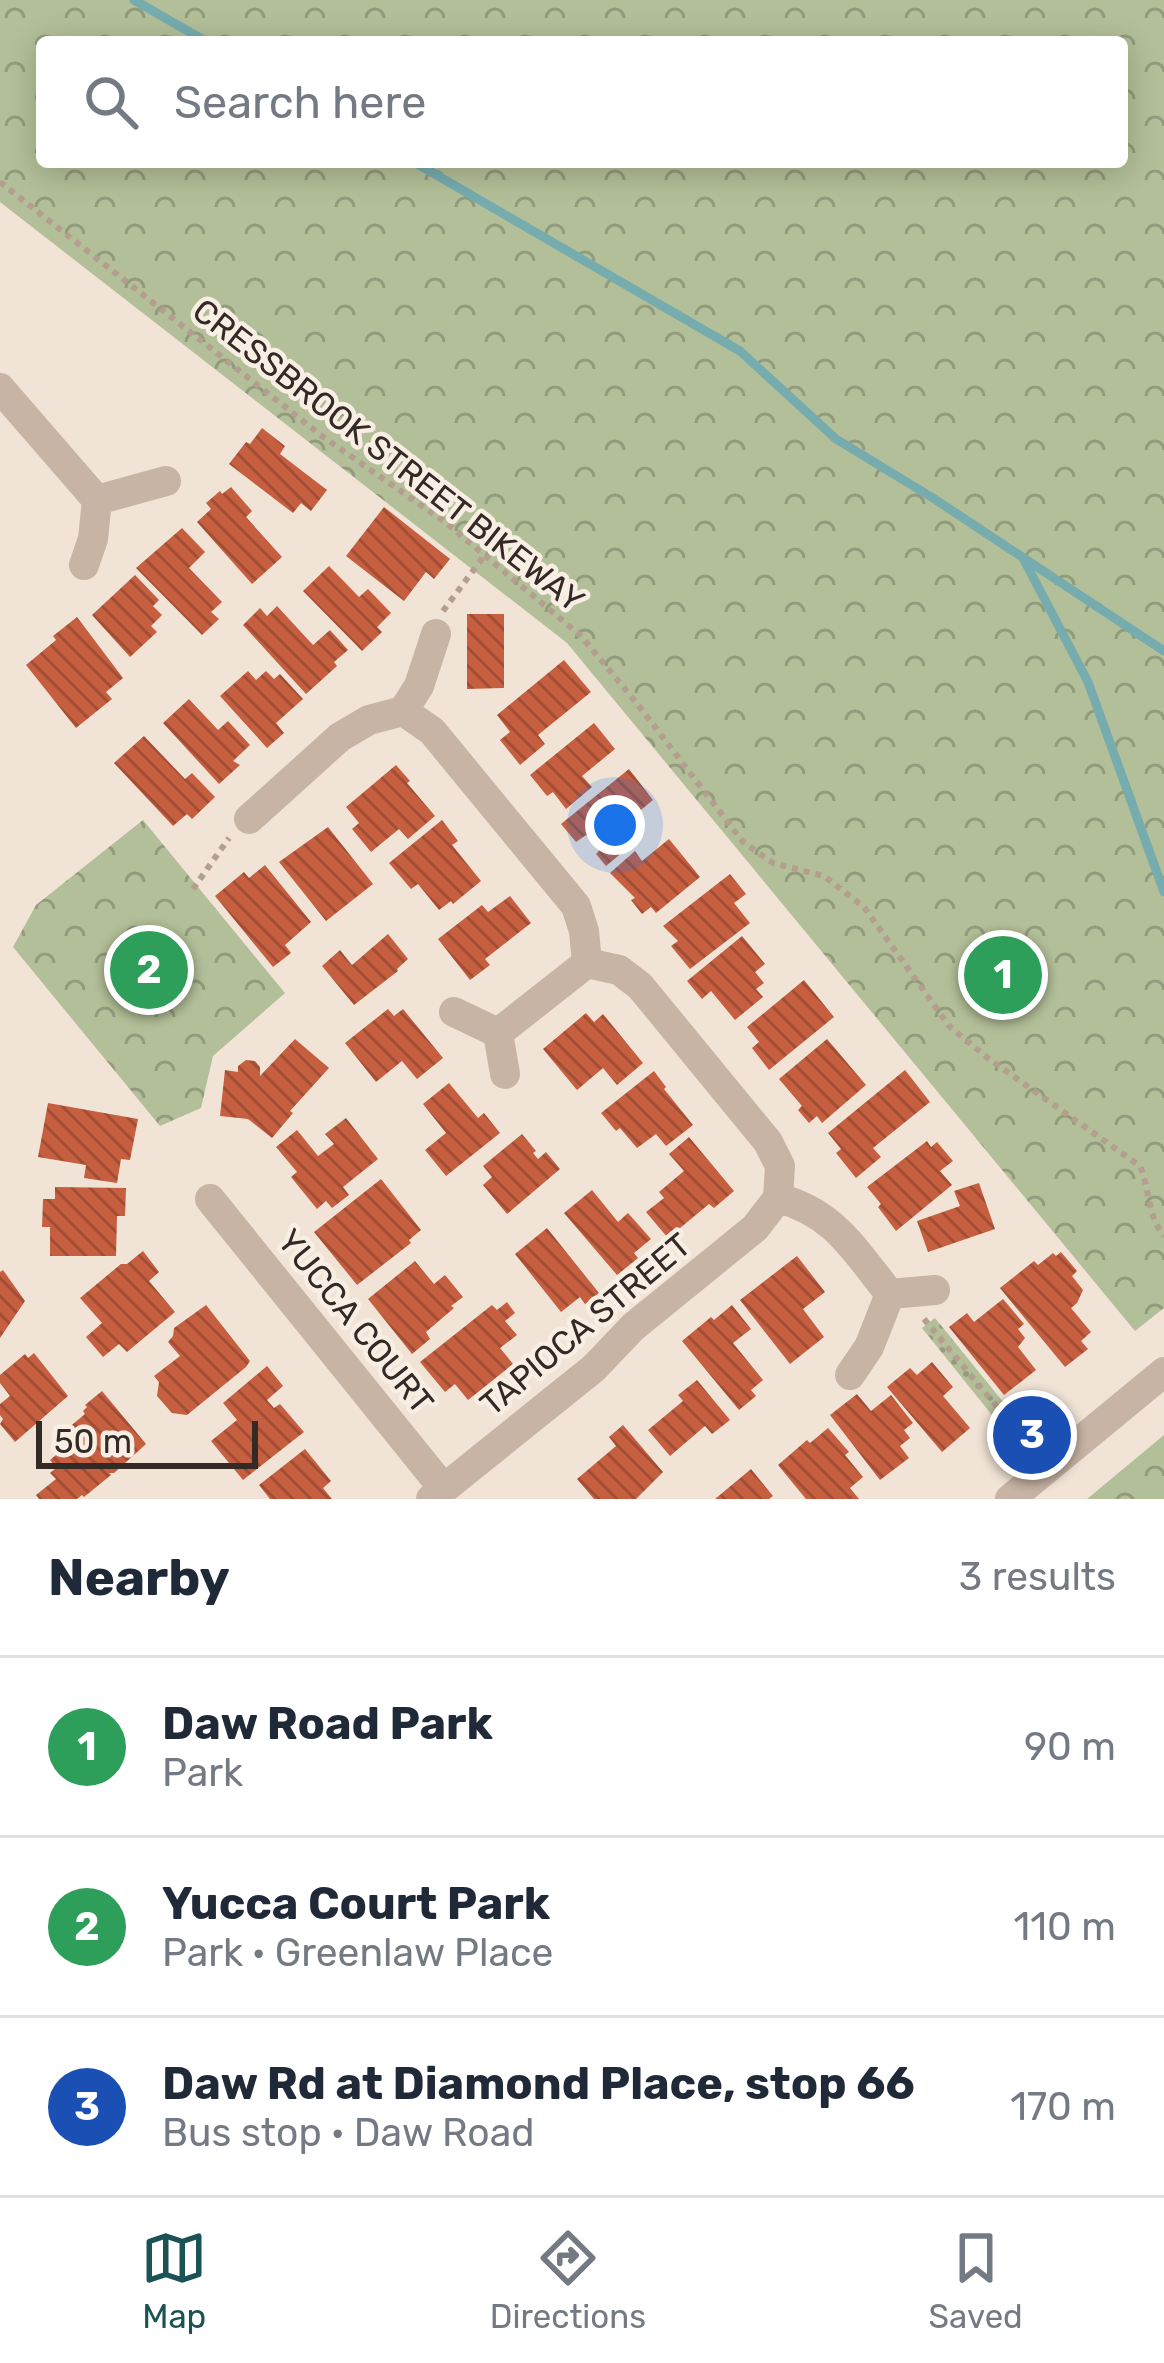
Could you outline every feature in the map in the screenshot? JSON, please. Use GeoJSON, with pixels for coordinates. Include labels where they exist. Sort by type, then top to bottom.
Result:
{"type":"FeatureCollection","features":[{"type":"Feature","properties":{"kind":"street"},"geometry":{"type":"LineString","coordinates":[[0,388],[98,500],[84,565]]}},
{"type":"Feature","properties":{"kind":"street"},"geometry":{"type":"LineString","coordinates":[[98,500],[166,481]]}},
{"type":"Feature","properties":{"kind":"street"},"geometry":{"type":"LineString","coordinates":[[249,819],[340,737],[369,720],[403,711],[418,686],[436,634]]}},
{"type":"Feature","properties":{"kind":"street"},"geometry":{"type":"LineString","coordinates":[[403,711],[432,731],[576,906],[587,963]]}},
{"type":"Feature","properties":{"kind":"street"},"geometry":{"type":"LineString","coordinates":[[498,1033],[587,963]]}},
{"type":"Feature","properties":{"kind":"street"},"geometry":{"type":"LineString","coordinates":[[587,963],[619,970],[640,986],[768,1142],[780,1166],[778,1198],[830,1221],[890,1294]]}},
{"type":"Feature","properties":{"kind":"street"},"geometry":{"type":"LineString","coordinates":[[454,1012],[498,1033]]}},
{"type":"Feature","properties":{"kind":"street"},"geometry":{"type":"LineString","coordinates":[[498,1033],[505,1074]]}},
{"type":"Feature","properties":{"kind":"street","name":"YUCCA COURT"},"geometry":{"type":"LineString","coordinates":[[210,1198],[438,1494]]}},
{"type":"Feature","properties":{"kind":"street","name":"TAPIOCA STREET"},"geometry":{"type":"LineString","coordinates":[[438,1494],[594,1368],[634,1327],[755,1228],[778,1198]]}},
{"type":"Feature","properties":{"kind":"street"},"geometry":{"type":"LineString","coordinates":[[890,1294],[934,1290]]}},
{"type":"Feature","properties":{"kind":"street"},"geometry":{"type":"LineString","coordinates":[[850,1375],[869,1347],[890,1294]]}},
{"type":"Feature","properties":{"kind":"street"},"geometry":{"type":"LineString","coordinates":[[1010,1499],[1164,1372]]}},
{"type":"Feature","properties":{"kind":"path","name":"CRESSBROOK STREET BIKEWAY"},"geometry":{"type":"LineString","coordinates":[[0,182],[322,436],[445,522],[581,636],[743,842],[773,863],[824,876],[863,908],[949,1026],[1140,1166],[1152,1214],[1164,1236]]}},
{"type":"Feature","properties":{"kind":"path"},"geometry":{"type":"LineString","coordinates":[[436,634],[438,617],[484,556]]}},
{"type":"Feature","properties":{"kind":"path"},"geometry":{"type":"LineString","coordinates":[[193,889],[236,829],[249,819]]}},
{"type":"Feature","properties":{"kind":"path"},"geometry":{"type":"LineString","coordinates":[[890,1294],[913,1306],[1022,1436]]}},
{"type":"Feature","properties":{"kind":"green space"},"geometry":{"type":"Polygon","coordinates":[[[0,0],[1164,0],[1164,1308],[1135,1331],[567,643],[0,202],[0,0]]]}},
{"type":"Feature","properties":{"kind":"green space"},"geometry":{"type":"Polygon","coordinates":[[[143,820],[285,993],[213,1056],[201,1108],[160,1126],[13,947],[36,905],[143,820]]]}},
{"type":"Feature","properties":{"kind":"green space"},"geometry":{"type":"Polygon","coordinates":[[[935,1318],[1021,1424],[1008,1435],[922,1328],[935,1318]]]}},
{"type":"Feature","properties":{"kind":"green space"},"geometry":{"type":"Polygon","coordinates":[[[1164,1435],[1164,1499],[1087,1499],[1164,1435]]]}},
{"type":"Feature","properties":{"kind":"building"},"geometry":{"type":"Polygon","coordinates":[[[262,428],[285,446],[280,454],[327,490],[311,511],[301,503],[293,513],[229,464],[262,428]]]}},
{"type":"Feature","properties":{"kind":"building"},"geometry":{"type":"Polygon","coordinates":[[[231,487],[252,511],[246,517],[282,557],[252,584],[197,522],[211,509],[206,503],[231,487]]]}},
{"type":"Feature","properties":{"kind":"building"},"geometry":{"type":"Polygon","coordinates":[[[384,507],[450,559],[434,579],[426,572],[404,601],[346,556],[384,507]]]}},
{"type":"Feature","properties":{"kind":"building"},"geometry":{"type":"Polygon","coordinates":[[[182,528],[205,552],[189,568],[222,602],[211,612],[219,619],[202,635],[136,568],[182,528]]]}},
{"type":"Feature","properties":{"kind":"building"},"geometry":{"type":"Polygon","coordinates":[[[329,566],[359,597],[368,589],[391,613],[377,627],[382,632],[362,651],[303,591],[329,566]]]}},
{"type":"Feature","properties":{"kind":"building"},"geometry":{"type":"Polygon","coordinates":[[[135,575],[159,600],[153,606],[162,615],[151,626],[157,632],[130,657],[92,615],[135,575]]]}},
{"type":"Feature","properties":{"kind":"building"},"geometry":{"type":"Polygon","coordinates":[[[277,606],[313,645],[330,630],[348,650],[306,694],[243,625],[260,608],[267,616],[277,606]]]}},
{"type":"Feature","properties":{"kind":"building"},"geometry":{"type":"Polygon","coordinates":[[[467,614],[504,614],[504,688],[467,689],[467,614]]]}},
{"type":"Feature","properties":{"kind":"building"},"geometry":{"type":"Polygon","coordinates":[[[77,617],[123,678],[106,692],[112,699],[76,728],[26,665],[77,617]]]}},
{"type":"Feature","properties":{"kind":"building"},"geometry":{"type":"Polygon","coordinates":[[[564,660],[591,692],[538,735],[545,744],[520,765],[500,740],[510,732],[497,715],[564,660]]]}},
{"type":"Feature","properties":{"kind":"building"},"geometry":{"type":"Polygon","coordinates":[[[248,671],[256,680],[266,671],[274,679],[280,674],[303,699],[276,723],[284,733],[267,748],[220,696],[248,671]]]}},
{"type":"Feature","properties":{"kind":"building"},"geometry":{"type":"Polygon","coordinates":[[[189,699],[218,730],[228,721],[250,745],[233,761],[240,765],[219,784],[163,723],[189,699]]]}},
{"type":"Feature","properties":{"kind":"building"},"geometry":{"type":"Polygon","coordinates":[[[594,723],[615,749],[582,776],[592,787],[566,809],[530,775],[594,723]]]}},
{"type":"Feature","properties":{"kind":"building"},"geometry":{"type":"Polygon","coordinates":[[[144,736],[185,779],[192,773],[215,797],[192,819],[187,814],[173,826],[114,763],[144,736]]]}},
{"type":"Feature","properties":{"kind":"building"},"geometry":{"type":"Polygon","coordinates":[[[396,765],[435,816],[408,839],[399,829],[371,852],[352,829],[359,823],[346,807],[396,765]]]}},
{"type":"Feature","properties":{"kind":"building"},"geometry":{"type":"Polygon","coordinates":[[[629,769],[653,800],[631,818],[638,827],[629,835],[635,842],[606,866],[586,835],[576,842],[561,824],[629,769]]]}},
{"type":"Feature","properties":{"kind":"building"},"geometry":{"type":"Polygon","coordinates":[[[442,820],[458,841],[452,845],[481,881],[439,910],[418,884],[411,889],[389,863],[442,820]]]}},
{"type":"Feature","properties":{"kind":"building"},"geometry":{"type":"Polygon","coordinates":[[[328,827],[373,884],[326,921],[279,862],[328,827]]]}},
{"type":"Feature","properties":{"kind":"building"},"geometry":{"type":"Polygon","coordinates":[[[669,839],[700,877],[656,913],[651,907],[642,914],[631,900],[635,898],[610,873],[635,851],[642,861],[669,839]]]}},
{"type":"Feature","properties":{"kind":"building"},"geometry":{"type":"Polygon","coordinates":[[[265,865],[311,922],[285,945],[291,953],[273,967],[215,896],[244,872],[249,878],[265,865]]]}},
{"type":"Feature","properties":{"kind":"building"},"geometry":{"type":"Polygon","coordinates":[[[730,874],[746,894],[734,903],[750,923],[690,969],[671,946],[678,941],[663,926],[730,874]]]}},
{"type":"Feature","properties":{"kind":"building"},"geometry":{"type":"Polygon","coordinates":[[[510,896],[531,923],[485,959],[490,965],[470,980],[438,939],[482,905],[488,912],[510,896]]]}},
{"type":"Feature","properties":{"kind":"building"},"geometry":{"type":"Polygon","coordinates":[[[388,934],[408,959],[354,1005],[322,966],[340,950],[352,965],[388,934]]]}},
{"type":"Feature","properties":{"kind":"building"},"geometry":{"type":"Polygon","coordinates":[[[742,936],[765,964],[755,972],[764,983],[756,989],[763,997],[735,1020],[711,991],[702,999],[687,981],[742,936]]]}},
{"type":"Feature","properties":{"kind":"building"},"geometry":{"type":"Polygon","coordinates":[[[804,980],[834,1017],[769,1070],[752,1048],[759,1042],[747,1027],[804,980]]]}},
{"type":"Feature","properties":{"kind":"building"},"geometry":{"type":"Polygon","coordinates":[[[388,1009],[394,1016],[403,1009],[443,1058],[417,1079],[402,1061],[376,1082],[345,1043],[388,1009]]]}},
{"type":"Feature","properties":{"kind":"building"},"geometry":{"type":"Polygon","coordinates":[[[586,1013],[594,1022],[603,1014],[643,1063],[617,1085],[603,1068],[577,1090],[543,1049],[586,1013]]]}},
{"type":"Feature","properties":{"kind":"building"},"geometry":{"type":"Polygon","coordinates":[[[295,1039],[329,1068],[272,1138],[248,1119],[220,1116],[225,1070],[238,1072],[246,1060],[255,1061],[260,1076],[295,1039]]]}},
{"type":"Feature","properties":{"kind":"building"},"geometry":{"type":"Polygon","coordinates":[[[827,1039],[866,1085],[822,1123],[817,1116],[809,1123],[798,1110],[802,1106],[779,1079],[827,1039]]]}},
{"type":"Feature","properties":{"kind":"building"},"geometry":{"type":"Polygon","coordinates":[[[905,1070],[930,1102],[873,1148],[881,1157],[856,1178],[836,1153],[841,1149],[828,1133],[905,1070]]]}},
{"type":"Feature","properties":{"kind":"building"},"geometry":{"type":"Polygon","coordinates":[[[654,1071],[693,1125],[666,1146],[656,1134],[637,1148],[601,1113],[654,1071]]]}},
{"type":"Feature","properties":{"kind":"building"},"geometry":{"type":"Polygon","coordinates":[[[449,1083],[478,1118],[484,1113],[500,1133],[446,1176],[425,1150],[446,1133],[423,1104],[449,1083]]]}},
{"type":"Feature","properties":{"kind":"building"},"geometry":{"type":"Polygon","coordinates":[[[48,1103],[138,1119],[130,1160],[121,1159],[117,1183],[84,1178],[86,1165],[38,1157],[48,1103]]]}},
{"type":"Feature","properties":{"kind":"building"},"geometry":{"type":"Polygon","coordinates":[[[346,1118],[378,1159],[343,1187],[349,1195],[332,1208],[326,1201],[317,1209],[291,1177],[297,1172],[276,1147],[297,1130],[318,1156],[334,1144],[325,1134],[346,1118]]]}},
{"type":"Feature","properties":{"kind":"building"},"geometry":{"type":"Polygon","coordinates":[[[522,1134],[538,1159],[546,1152],[560,1169],[507,1214],[483,1185],[492,1177],[483,1166],[522,1134]]]}},
{"type":"Feature","properties":{"kind":"building"},"geometry":{"type":"Polygon","coordinates":[[[689,1137],[734,1191],[714,1208],[709,1204],[668,1238],[646,1212],[664,1198],[659,1192],[684,1171],[669,1154],[689,1137]]]}},
{"type":"Feature","properties":{"kind":"building"},"geometry":{"type":"Polygon","coordinates":[[[927,1141],[931,1147],[937,1142],[953,1161],[940,1171],[952,1185],[896,1231],[867,1187],[927,1141]]]}},
{"type":"Feature","properties":{"kind":"building"},"geometry":{"type":"Polygon","coordinates":[[[381,1179],[421,1230],[357,1285],[314,1232],[381,1179]]]}},
{"type":"Feature","properties":{"kind":"building"},"geometry":{"type":"Polygon","coordinates":[[[979,1183],[995,1229],[928,1252],[917,1221],[960,1206],[954,1191],[979,1183]]]}},
{"type":"Feature","properties":{"kind":"building"},"geometry":{"type":"Polygon","coordinates":[[[55,1187],[126,1188],[125,1216],[117,1216],[116,1256],[50,1256],[50,1227],[42,1227],[43,1199],[55,1199],[55,1187]]]}},
{"type":"Feature","properties":{"kind":"building"},"geometry":{"type":"Polygon","coordinates":[[[592,1190],[618,1222],[628,1213],[651,1239],[617,1275],[564,1213],[592,1190]]]}},
{"type":"Feature","properties":{"kind":"building"},"geometry":{"type":"Polygon","coordinates":[[[547,1228],[599,1293],[585,1304],[580,1297],[561,1312],[515,1254],[547,1228]]]}},
{"type":"Feature","properties":{"kind":"building"},"geometry":{"type":"Polygon","coordinates":[[[143,1251],[159,1272],[149,1281],[175,1312],[127,1352],[119,1344],[103,1357],[86,1337],[102,1323],[80,1298],[143,1251]]]}},
{"type":"Feature","properties":{"kind":"building"},"geometry":{"type":"Polygon","coordinates":[[[1061,1252],[1077,1271],[1072,1276],[1083,1290],[1071,1308],[1091,1332],[1081,1341],[1088,1349],[1065,1367],[1000,1288],[1034,1261],[1038,1265],[1061,1252]]]}},
{"type":"Feature","properties":{"kind":"building"},"geometry":{"type":"Polygon","coordinates":[[[797,1256],[825,1292],[803,1309],[824,1337],[790,1364],[740,1300],[797,1256]]]}},
{"type":"Feature","properties":{"kind":"building"},"geometry":{"type":"Polygon","coordinates":[[[415,1261],[434,1284],[445,1275],[463,1297],[426,1332],[430,1339],[412,1354],[368,1299],[415,1261]]]}},
{"type":"Feature","properties":{"kind":"building"},"geometry":{"type":"Polygon","coordinates":[[[0,1272],[25,1301],[0,1338],[0,1272]]]}},
{"type":"Feature","properties":{"kind":"building"},"geometry":{"type":"Polygon","coordinates":[[[1003,1299],[1024,1324],[1018,1329],[1025,1338],[1018,1347],[1036,1370],[1004,1395],[949,1327],[967,1313],[974,1322],[1003,1299]]]}},
{"type":"Feature","properties":{"kind":"building"},"geometry":{"type":"Polygon","coordinates":[[[507,1302],[515,1313],[505,1321],[517,1335],[500,1348],[513,1364],[468,1400],[455,1384],[445,1392],[420,1362],[492,1305],[497,1310],[507,1302]]]}},
{"type":"Feature","properties":{"kind":"building"},"geometry":{"type":"Polygon","coordinates":[[[206,1305],[250,1361],[187,1415],[172,1413],[157,1396],[159,1382],[154,1376],[180,1356],[168,1342],[174,1328],[206,1305]]]}},
{"type":"Feature","properties":{"kind":"building"},"geometry":{"type":"Polygon","coordinates":[[[732,1305],[751,1329],[733,1343],[763,1380],[751,1390],[756,1396],[739,1410],[682,1341],[732,1305]]]}},
{"type":"Feature","properties":{"kind":"building"},"geometry":{"type":"Polygon","coordinates":[[[34,1353],[68,1396],[15,1442],[0,1424],[0,1404],[10,1396],[0,1375],[25,1354],[28,1358],[34,1353]]]}},
{"type":"Feature","properties":{"kind":"building"},"geometry":{"type":"Polygon","coordinates":[[[932,1362],[953,1387],[943,1396],[970,1428],[942,1452],[887,1387],[910,1368],[917,1375],[932,1362]]]}},
{"type":"Feature","properties":{"kind":"building"},"geometry":{"type":"Polygon","coordinates":[[[267,1366],[283,1386],[267,1400],[274,1408],[280,1404],[304,1432],[243,1480],[211,1441],[237,1420],[223,1403],[267,1366]]]}},
{"type":"Feature","properties":{"kind":"building"},"geometry":{"type":"Polygon","coordinates":[[[697,1380],[730,1420],[712,1434],[705,1426],[670,1456],[648,1430],[683,1401],[678,1395],[697,1380]]]}},
{"type":"Feature","properties":{"kind":"building"},"geometry":{"type":"Polygon","coordinates":[[[102,1391],[146,1444],[84,1497],[39,1499],[36,1495],[56,1479],[50,1473],[56,1468],[50,1460],[68,1445],[71,1450],[80,1444],[67,1429],[102,1391]]]}},
{"type":"Feature","properties":{"kind":"building"},"geometry":{"type":"Polygon","coordinates":[[[857,1394],[871,1411],[891,1395],[913,1423],[904,1430],[910,1438],[900,1446],[909,1458],[880,1480],[830,1415],[857,1394]]]}},
{"type":"Feature","properties":{"kind":"building"},"geometry":{"type":"Polygon","coordinates":[[[623,1425],[663,1472],[636,1499],[594,1499],[577,1479],[616,1446],[609,1437],[623,1425]]]}},
{"type":"Feature","properties":{"kind":"building"},"geometry":{"type":"Polygon","coordinates":[[[828,1428],[863,1477],[850,1488],[859,1499],[806,1499],[778,1465],[828,1428]]]}},
{"type":"Feature","properties":{"kind":"building"},"geometry":{"type":"Polygon","coordinates":[[[305,1449],[331,1481],[323,1488],[332,1499],[270,1499],[259,1485],[305,1449]]]}},
{"type":"Feature","properties":{"kind":"building"},"geometry":{"type":"Polygon","coordinates":[[[751,1469],[773,1496],[715,1499],[751,1469]]]}},
{"type":"Feature","properties":{"kind":"waterway"},"geometry":{"type":"LineString","coordinates":[[134,0],[197,36]]}},
{"type":"Feature","properties":{"kind":"waterway"},"geometry":{"type":"LineString","coordinates":[[424,168],[740,351],[836,439],[1164,651]]}},
{"type":"Feature","properties":{"kind":"waterway"},"geometry":{"type":"LineString","coordinates":[[1024,560],[1088,682],[1164,892]]}},
{"type":"Feature","properties":{"kind":"place","name":"Yucca Court Park"},"geometry":{"type":"Point","coordinates":[149,970]}},
{"type":"Feature","properties":{"kind":"place","name":"Daw Road Park"},"geometry":{"type":"Point","coordinates":[1003,975]}},
{"type":"Feature","properties":{"kind":"place","name":"Daw Rd at Diamond Place, stop 66"},"geometry":{"type":"Point","coordinates":[1032,1435]}}]}
